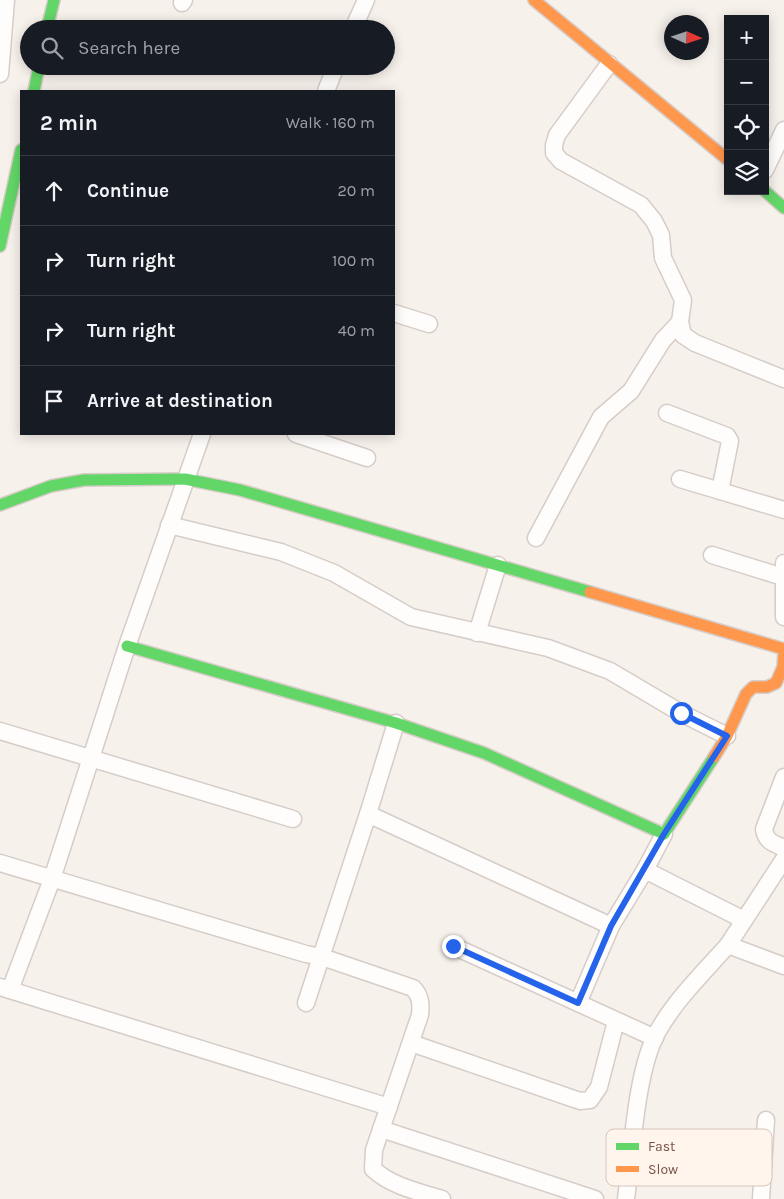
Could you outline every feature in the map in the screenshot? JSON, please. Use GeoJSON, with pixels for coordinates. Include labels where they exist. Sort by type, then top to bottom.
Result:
{"type":"FeatureCollection","features":[{"type":"Feature","properties":{"kind":"street"},"geometry":{"type":"LineString","coordinates":[[0,74],[6,0]]}},
{"type":"Feature","properties":{"kind":"street"},"geometry":{"type":"LineString","coordinates":[[49,20],[54,0]]}},
{"type":"Feature","properties":{"kind":"street"},"geometry":{"type":"LineString","coordinates":[[357,20],[366,0]]}},
{"type":"Feature","properties":{"kind":"street"},"geometry":{"type":"LineString","coordinates":[[534,0],[609,64],[724,157]]}},
{"type":"Feature","properties":{"kind":"street"},"geometry":{"type":"LineString","coordinates":[[609,64],[558,136],[554,145],[554,153],[561,161],[641,205],[654,221],[661,235],[663,258],[682,300],[680,322],[683,335],[695,343],[784,379]]}},
{"type":"Feature","properties":{"kind":"street"},"geometry":{"type":"LineString","coordinates":[[34,90],[37,75]]}},
{"type":"Feature","properties":{"kind":"street"},"geometry":{"type":"LineString","coordinates":[[326,90],[332,75]]}},
{"type":"Feature","properties":{"kind":"street"},"geometry":{"type":"LineString","coordinates":[[769,162],[784,130]]}},
{"type":"Feature","properties":{"kind":"street"},"geometry":{"type":"LineString","coordinates":[[0,246],[20,155]]}},
{"type":"Feature","properties":{"kind":"street"},"geometry":{"type":"LineString","coordinates":[[769,195],[784,208]]}},
{"type":"Feature","properties":{"kind":"street"},"geometry":{"type":"LineString","coordinates":[[395,313],[429,324]]}},
{"type":"Feature","properties":{"kind":"street"},"geometry":{"type":"LineString","coordinates":[[536,538],[601,417],[631,391],[663,340],[680,322]]}},
{"type":"Feature","properties":{"kind":"street"},"geometry":{"type":"LineString","coordinates":[[666,413],[727,436],[730,441],[720,491]]}},
{"type":"Feature","properties":{"kind":"street"},"geometry":{"type":"LineString","coordinates":[[202,435],[127,646],[52,879],[5,989],[389,1107]]}},
{"type":"Feature","properties":{"kind":"street"},"geometry":{"type":"LineString","coordinates":[[299,435],[367,458]]}},
{"type":"Feature","properties":{"kind":"street"},"geometry":{"type":"LineString","coordinates":[[0,505],[51,486],[84,480],[185,479],[240,490],[784,650],[784,668],[780,685],[753,687],[746,694],[727,736],[664,834],[645,870],[611,926],[578,1003]]}},
{"type":"Feature","properties":{"kind":"street"},"geometry":{"type":"LineString","coordinates":[[680,479],[784,510]]}},
{"type":"Feature","properties":{"kind":"street"},"geometry":{"type":"LineString","coordinates":[[169,525],[281,552],[334,573],[411,617],[548,648],[610,671],[681,713],[727,736]]}},
{"type":"Feature","properties":{"kind":"street"},"geometry":{"type":"LineString","coordinates":[[712,555],[784,570],[784,617]]}},
{"type":"Feature","properties":{"kind":"street"},"geometry":{"type":"LineString","coordinates":[[477,633],[498,565]]}},
{"type":"Feature","properties":{"kind":"street"},"geometry":{"type":"LineString","coordinates":[[127,646],[396,723],[484,753],[664,834]]}},
{"type":"Feature","properties":{"kind":"street"},"geometry":{"type":"LineString","coordinates":[[306,1003],[396,723]]}},
{"type":"Feature","properties":{"kind":"street"},"geometry":{"type":"LineString","coordinates":[[0,730],[293,819]]}},
{"type":"Feature","properties":{"kind":"street"},"geometry":{"type":"LineString","coordinates":[[784,777],[764,829],[765,836],[770,842],[784,848]]}},
{"type":"Feature","properties":{"kind":"street"},"geometry":{"type":"LineString","coordinates":[[368,814],[611,926]]}},
{"type":"Feature","properties":{"kind":"street"},"geometry":{"type":"LineString","coordinates":[[635,1129],[643,1073],[658,1031],[690,988],[728,945],[784,860]]}},
{"type":"Feature","properties":{"kind":"street"},"geometry":{"type":"LineString","coordinates":[[0,863],[306,954],[322,956],[412,988],[418,993],[421,1002],[420,1015],[374,1150],[373,1169],[380,1175],[405,1187],[442,1199]]}},
{"type":"Feature","properties":{"kind":"street"},"geometry":{"type":"LineString","coordinates":[[645,870],[744,920]]}},
{"type":"Feature","properties":{"kind":"street"},"geometry":{"type":"LineString","coordinates":[[728,945],[784,966]]}},
{"type":"Feature","properties":{"kind":"street"},"geometry":{"type":"LineString","coordinates":[[453,946],[655,1038]]}},
{"type":"Feature","properties":{"kind":"street"},"geometry":{"type":"LineString","coordinates":[[411,1043],[580,1101],[595,1096],[616,1021]]}},
{"type":"Feature","properties":{"kind":"street"},"geometry":{"type":"LineString","coordinates":[[765,1129],[766,1120]]}},
{"type":"Feature","properties":{"kind":"street"},"geometry":{"type":"LineString","coordinates":[[381,1129],[595,1199]]}},
{"type":"Feature","properties":{"kind":"street"},"geometry":{"type":"LineString","coordinates":[[626,1199],[628,1186]]}},
{"type":"Feature","properties":{"kind":"street"},"geometry":{"type":"LineString","coordinates":[[761,1199],[762,1186]]}},
{"type":"Feature","properties":{"kind":"traffic: fast"},"geometry":{"type":"LineString","coordinates":[[49,20],[54,0]]}},
{"type":"Feature","properties":{"kind":"traffic: fast"},"geometry":{"type":"LineString","coordinates":[[34,90],[37,75]]}},
{"type":"Feature","properties":{"kind":"traffic: fast"},"geometry":{"type":"LineString","coordinates":[[0,246],[20,155]]}},
{"type":"Feature","properties":{"kind":"traffic: fast"},"geometry":{"type":"LineString","coordinates":[[769,195],[784,208]]}},
{"type":"Feature","properties":{"kind":"traffic: fast"},"geometry":{"type":"LineString","coordinates":[[0,505],[51,486],[84,480],[185,479],[240,490],[590,592]]}},
{"type":"Feature","properties":{"kind":"traffic: fast"},"geometry":{"type":"LineString","coordinates":[[127,646],[396,723],[484,753],[664,834],[714,757]]}},
{"type":"Feature","properties":{"kind":"traffic: slow"},"geometry":{"type":"LineString","coordinates":[[534,0],[724,157]]}},
{"type":"Feature","properties":{"kind":"traffic: slow"},"geometry":{"type":"LineString","coordinates":[[590,592],[784,649]]}},
{"type":"Feature","properties":{"kind":"traffic: slow"},"geometry":{"type":"LineString","coordinates":[[714,757],[727,736],[746,694],[753,687],[767,687],[776,683],[783,667],[784,651]]}},
{"type":"Feature","properties":{"kind":"route"},"geometry":{"type":"LineString","coordinates":[[453,946],[578,1003],[611,926],[645,870],[664,834],[727,736],[681,713]]}}]}
